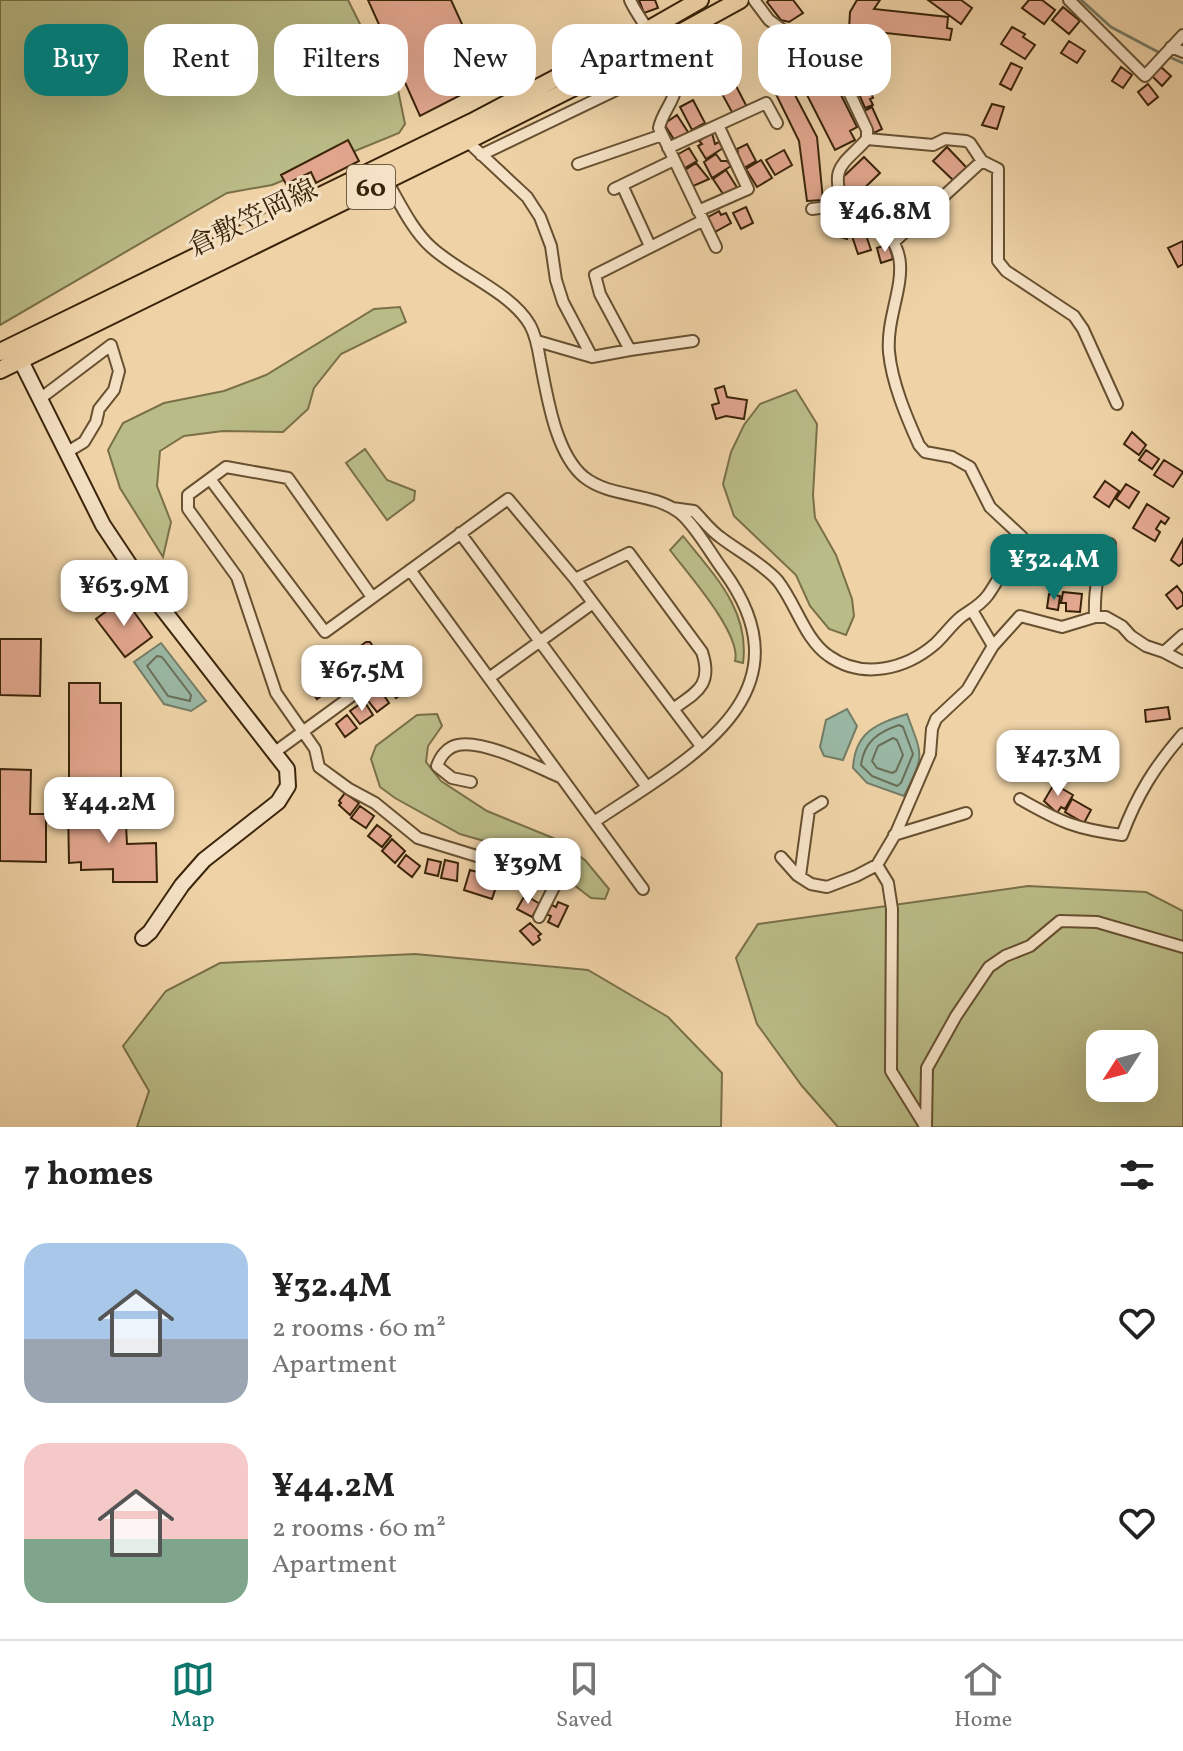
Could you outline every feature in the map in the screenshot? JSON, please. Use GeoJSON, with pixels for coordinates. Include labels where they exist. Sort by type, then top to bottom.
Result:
{"type":"FeatureCollection","features":[{"type":"Feature","properties":{"kind":"main road","name":"倉敷笠岡線"},"geometry":{"type":"LineString","coordinates":[[658,24],[700,0]]}},
{"type":"Feature","properties":{"kind":"main road","name":"倉敷笠岡線"},"geometry":{"type":"LineString","coordinates":[[696,24],[740,0]]}},
{"type":"Feature","properties":{"kind":"main road","name":"倉敷笠岡線"},"geometry":{"type":"LineString","coordinates":[[0,370],[11,353],[383,174],[552,82]]}},
{"type":"Feature","properties":{"kind":"main road","name":"倉敷笠岡線"},"geometry":{"type":"LineString","coordinates":[[383,174],[467,141],[557,96]]}},
{"type":"Feature","properties":{"kind":"street"},"geometry":{"type":"LineString","coordinates":[[630,0],[642,24]]}},
{"type":"Feature","properties":{"kind":"street"},"geometry":{"type":"LineString","coordinates":[[754,0],[769,20],[839,71],[867,130],[867,139],[839,167],[836,182],[843,205]]}},
{"type":"Feature","properties":{"kind":"street"},"geometry":{"type":"LineString","coordinates":[[1069,0],[1145,76],[1183,35]]}},
{"type":"Feature","properties":{"kind":"street"},"geometry":{"type":"LineString","coordinates":[[1171,47],[1183,52]]}},
{"type":"Feature","properties":{"kind":"street"},"geometry":{"type":"LineString","coordinates":[[481,155],[604,96]]}},
{"type":"Feature","properties":{"kind":"street"},"geometry":{"type":"LineString","coordinates":[[671,96],[659,128],[716,247]]}},
{"type":"Feature","properties":{"kind":"street"},"geometry":{"type":"LineString","coordinates":[[668,148],[766,103],[777,123]]}},
{"type":"Feature","properties":{"kind":"street"},"geometry":{"type":"LineString","coordinates":[[630,350],[600,294],[595,275],[748,189],[718,125]]}},
{"type":"Feature","properties":{"kind":"street"},"geometry":{"type":"LineString","coordinates":[[578,164],[662,135]]}},
{"type":"Feature","properties":{"kind":"street"},"geometry":{"type":"LineString","coordinates":[[867,139],[933,145],[945,139],[966,141],[982,161],[998,169],[998,261],[1006,271],[1074,316],[1117,404]]}},
{"type":"Feature","properties":{"kind":"street"},"geometry":{"type":"LineString","coordinates":[[467,141],[527,197],[540,217],[551,246],[563,302],[592,357]]}},
{"type":"Feature","properties":{"kind":"street"},"geometry":{"type":"LineString","coordinates":[[650,246],[618,187],[674,160]]}},
{"type":"Feature","properties":{"kind":"street"},"geometry":{"type":"LineString","coordinates":[[895,241],[982,161]]}},
{"type":"Feature","properties":{"kind":"street"},"geometry":{"type":"LineString","coordinates":[[383,174],[427,244],[514,305],[528,322],[537,341],[561,443],[571,463],[584,477],[601,487],[650,498],[682,514],[746,605],[755,639],[755,667],[745,698],[727,724],[647,787],[594,822]]}},
{"type":"Feature","properties":{"kind":"street"},"geometry":{"type":"LineString","coordinates":[[672,508],[694,511],[716,534],[776,579],[818,647],[848,666],[886,669],[903,664],[935,644],[987,596],[1022,537],[990,507],[970,467],[952,457],[925,452],[919,445],[889,353],[900,260],[895,241],[877,224],[843,205],[812,209]]}},
{"type":"Feature","properties":{"kind":"street"},"geometry":{"type":"LineString","coordinates":[[537,341],[592,357],[693,341]]}},
{"type":"Feature","properties":{"kind":"street"},"geometry":{"type":"LineString","coordinates":[[41,398],[111,345],[115,350],[119,371],[114,390],[99,409],[96,422],[84,442],[69,451]]}},
{"type":"Feature","properties":{"kind":"street"},"geometry":{"type":"LineString","coordinates":[[11,353],[41,398],[103,525],[137,576],[287,769],[288,786],[284,795],[204,860],[143,938]]}},
{"type":"Feature","properties":{"kind":"street"},"geometry":{"type":"LineString","coordinates":[[372,597],[288,478],[226,467],[188,495],[188,509],[237,577],[276,693],[315,749],[319,767],[375,803],[418,838],[506,865],[554,887],[539,917]]}},
{"type":"Feature","properties":{"kind":"street"},"geometry":{"type":"LineString","coordinates":[[210,479],[325,632],[508,499],[575,579],[701,746]]}},
{"type":"Feature","properties":{"kind":"street"},"geometry":{"type":"LineString","coordinates":[[460,533],[647,787]]}},
{"type":"Feature","properties":{"kind":"street"},"geometry":{"type":"LineString","coordinates":[[1095,617],[1096,581],[1101,560],[1110,544]]}},
{"type":"Feature","properties":{"kind":"street"},"geometry":{"type":"LineString","coordinates":[[575,579],[629,553],[702,652],[706,668],[701,689],[673,709]]}},
{"type":"Feature","properties":{"kind":"street"},"geometry":{"type":"LineString","coordinates":[[410,570],[643,889]]}},
{"type":"Feature","properties":{"kind":"street"},"geometry":{"type":"LineString","coordinates":[[489,678],[593,603]]}},
{"type":"Feature","properties":{"kind":"street"},"geometry":{"type":"LineString","coordinates":[[973,612],[993,646]]}},
{"type":"Feature","properties":{"kind":"street"},"geometry":{"type":"LineString","coordinates":[[781,857],[811,884],[827,887],[877,865],[894,835],[930,754],[936,719],[967,690],[993,646],[1020,616],[1062,627],[1095,617],[1106,617],[1146,646],[1183,662]]}},
{"type":"Feature","properties":{"kind":"street"},"geometry":{"type":"LineString","coordinates":[[1164,652],[1183,635]]}},
{"type":"Feature","properties":{"kind":"street"},"geometry":{"type":"LineString","coordinates":[[275,752],[390,668]]}},
{"type":"Feature","properties":{"kind":"street"},"geometry":{"type":"LineString","coordinates":[[1020,799],[1083,830],[1122,835],[1156,764],[1183,734]]}},
{"type":"Feature","properties":{"kind":"street"},"geometry":{"type":"LineString","coordinates":[[471,782],[452,778],[437,766],[441,755],[458,744],[493,749],[562,778]]}},
{"type":"Feature","properties":{"kind":"street"},"geometry":{"type":"LineString","coordinates":[[800,876],[809,810],[822,802]]}},
{"type":"Feature","properties":{"kind":"street"},"geometry":{"type":"LineString","coordinates":[[894,835],[966,813]]}},
{"type":"Feature","properties":{"kind":"street"},"geometry":{"type":"LineString","coordinates":[[877,865],[888,883],[892,909],[891,1071],[926,1127]]}},
{"type":"Feature","properties":{"kind":"street"},"geometry":{"type":"LineString","coordinates":[[926,1127],[927,1068],[956,1016],[989,967],[1005,956],[1030,946],[1060,921],[1097,922],[1183,947]]}},
{"type":"Feature","properties":{"kind":"green space"},"geometry":{"type":"Polygon","coordinates":[[[0,0],[348,0],[360,24],[274,24],[274,96],[399,96],[405,124],[399,133],[272,185],[227,193],[0,325],[0,0]]]}},
{"type":"Feature","properties":{"kind":"green space"},"geometry":{"type":"Polygon","coordinates":[[[400,307],[406,322],[341,354],[314,388],[308,409],[283,432],[223,431],[184,436],[160,451],[157,486],[171,522],[163,557],[120,488],[108,450],[123,423],[164,403],[224,391],[266,375],[374,309],[400,307]]]}},
{"type":"Feature","properties":{"kind":"green space"},"geometry":{"type":"Polygon","coordinates":[[[796,390],[817,424],[813,495],[815,518],[836,555],[852,599],[854,616],[846,635],[829,629],[810,606],[796,575],[734,516],[723,484],[731,452],[744,425],[760,404],[796,390]]]}},
{"type":"Feature","properties":{"kind":"green space"},"geometry":{"type":"Polygon","coordinates":[[[365,449],[387,480],[415,491],[414,500],[387,520],[346,463],[365,449]]]}},
{"type":"Feature","properties":{"kind":"green space"},"geometry":{"type":"Polygon","coordinates":[[[683,536],[717,579],[735,610],[744,644],[743,663],[735,661],[735,649],[722,620],[670,550],[683,536]]]}},
{"type":"Feature","properties":{"kind":"green space"},"geometry":{"type":"Polygon","coordinates":[[[437,714],[442,726],[428,746],[426,762],[441,781],[487,811],[553,838],[585,860],[609,889],[605,899],[591,898],[556,871],[519,851],[460,834],[380,787],[371,759],[376,746],[417,715],[437,714]]]}},
{"type":"Feature","properties":{"kind":"green space"},"geometry":{"type":"Polygon","coordinates":[[[1028,886],[1146,892],[1183,911],[1183,1127],[838,1127],[802,1086],[757,1024],[736,958],[758,924],[1028,886]]]}},
{"type":"Feature","properties":{"kind":"green space"},"geometry":{"type":"Polygon","coordinates":[[[415,954],[588,970],[668,1017],[722,1073],[721,1127],[137,1127],[149,1091],[123,1046],[166,991],[220,963],[415,954]]]}},
{"type":"Feature","properties":{"kind":"water"},"geometry":{"type":"Polygon","coordinates":[[[161,643],[206,701],[191,711],[164,704],[134,662],[161,643]]]}},
{"type":"Feature","properties":{"kind":"water"},"geometry":{"type":"Polygon","coordinates":[[[847,709],[857,726],[843,760],[824,756],[820,747],[826,720],[847,709]]]}},
{"type":"Feature","properties":{"kind":"water"},"geometry":{"type":"Polygon","coordinates":[[[907,714],[919,755],[916,771],[904,796],[867,783],[853,768],[858,746],[869,731],[907,714]]]}},
{"type":"Feature","properties":{"kind":"building"},"geometry":{"type":"Polygon","coordinates":[[[368,0],[451,0],[462,24],[424,24],[424,96],[459,96],[420,116],[408,89],[408,24],[379,24],[368,0]]]}},
{"type":"Feature","properties":{"kind":"building"},"geometry":{"type":"Polygon","coordinates":[[[639,0],[655,0],[658,8],[644,13],[639,0]]]}},
{"type":"Feature","properties":{"kind":"building"},"geometry":{"type":"Polygon","coordinates":[[[793,0],[803,13],[789,22],[781,20],[767,2],[793,0]]]}},
{"type":"Feature","properties":{"kind":"building"},"geometry":{"type":"Polygon","coordinates":[[[857,0],[880,0],[874,9],[948,17],[947,28],[952,29],[950,40],[891,34],[891,24],[849,24],[850,12],[857,0]]]}},
{"type":"Feature","properties":{"kind":"building"},"geometry":{"type":"Polygon","coordinates":[[[928,0],[961,0],[972,8],[961,24],[928,0]]]}},
{"type":"Feature","properties":{"kind":"building"},"geometry":{"type":"Polygon","coordinates":[[[1029,0],[1042,0],[1055,10],[1044,24],[1022,8],[1029,0]]]}},
{"type":"Feature","properties":{"kind":"building"},"geometry":{"type":"Polygon","coordinates":[[[1063,7],[1080,21],[1069,34],[1052,20],[1063,7]]]}},
{"type":"Feature","properties":{"kind":"building"},"geometry":{"type":"Polygon","coordinates":[[[1012,27],[1025,34],[1023,37],[1035,45],[1025,59],[1001,44],[1012,27]]]}},
{"type":"Feature","properties":{"kind":"building"},"geometry":{"type":"Polygon","coordinates":[[[1069,41],[1085,51],[1077,63],[1061,53],[1069,41]]]}},
{"type":"Feature","properties":{"kind":"building"},"geometry":{"type":"Polygon","coordinates":[[[1011,63],[1022,68],[1011,90],[1000,84],[1011,63]]]}},
{"type":"Feature","properties":{"kind":"building"},"geometry":{"type":"Polygon","coordinates":[[[1121,67],[1132,75],[1123,88],[1112,81],[1121,67]]]}},
{"type":"Feature","properties":{"kind":"building"},"geometry":{"type":"Polygon","coordinates":[[[1161,67],[1171,76],[1162,86],[1152,76],[1161,67]]]}},
{"type":"Feature","properties":{"kind":"building"},"geometry":{"type":"Polygon","coordinates":[[[1148,84],[1158,97],[1148,105],[1138,92],[1148,84]]]}},
{"type":"Feature","properties":{"kind":"building"},"geometry":{"type":"Polygon","coordinates":[[[723,96],[741,96],[747,107],[733,114],[723,96]]]}},
{"type":"Feature","properties":{"kind":"building"},"geometry":{"type":"Polygon","coordinates":[[[777,96],[796,96],[817,137],[823,200],[807,201],[799,141],[777,96]]]}},
{"type":"Feature","properties":{"kind":"building"},"geometry":{"type":"Polygon","coordinates":[[[808,96],[842,96],[857,127],[850,131],[855,140],[835,150],[808,96]]]}},
{"type":"Feature","properties":{"kind":"building"},"geometry":{"type":"Polygon","coordinates":[[[860,96],[872,96],[870,99],[873,105],[865,108],[860,96]]]}},
{"type":"Feature","properties":{"kind":"building"},"geometry":{"type":"Polygon","coordinates":[[[693,100],[705,123],[692,130],[680,107],[693,100]]]}},
{"type":"Feature","properties":{"kind":"building"},"geometry":{"type":"Polygon","coordinates":[[[992,104],[1004,107],[997,129],[982,125],[992,104]]]}},
{"type":"Feature","properties":{"kind":"building"},"geometry":{"type":"Polygon","coordinates":[[[872,107],[882,129],[874,133],[864,111],[872,107]]]}},
{"type":"Feature","properties":{"kind":"building"},"geometry":{"type":"Polygon","coordinates":[[[677,115],[688,132],[675,141],[664,124],[677,115]]]}},
{"type":"Feature","properties":{"kind":"building"},"geometry":{"type":"Polygon","coordinates":[[[712,133],[715,144],[719,142],[723,148],[706,159],[698,146],[702,144],[699,141],[712,133]]]}},
{"type":"Feature","properties":{"kind":"building"},"geometry":{"type":"Polygon","coordinates":[[[348,140],[359,161],[316,183],[311,172],[286,184],[281,175],[348,140]]]}},
{"type":"Feature","properties":{"kind":"building"},"geometry":{"type":"Polygon","coordinates":[[[747,144],[756,161],[742,169],[736,153],[737,149],[747,144]]]}},
{"type":"Feature","properties":{"kind":"building"},"geometry":{"type":"Polygon","coordinates":[[[947,147],[967,168],[954,181],[933,161],[947,147]]]}},
{"type":"Feature","properties":{"kind":"building"},"geometry":{"type":"Polygon","coordinates":[[[689,148],[697,161],[683,169],[675,156],[689,148]]]}},
{"type":"Feature","properties":{"kind":"building"},"geometry":{"type":"Polygon","coordinates":[[[784,150],[792,165],[775,175],[766,160],[784,150]]]}},
{"type":"Feature","properties":{"kind":"building"},"geometry":{"type":"Polygon","coordinates":[[[716,154],[731,166],[712,178],[704,162],[716,154]]]}},
{"type":"Feature","properties":{"kind":"building"},"geometry":{"type":"Polygon","coordinates":[[[864,157],[880,173],[855,197],[839,181],[864,157]]]}},
{"type":"Feature","properties":{"kind":"building"},"geometry":{"type":"Polygon","coordinates":[[[761,160],[772,178],[757,187],[746,169],[761,160]]]}},
{"type":"Feature","properties":{"kind":"building"},"geometry":{"type":"Polygon","coordinates":[[[696,163],[709,179],[691,187],[682,172],[696,163]]]}},
{"type":"Feature","properties":{"kind":"building"},"geometry":{"type":"Polygon","coordinates":[[[726,170],[738,189],[725,197],[713,179],[726,170]]]}},
{"type":"Feature","properties":{"kind":"building"},"geometry":{"type":"Polygon","coordinates":[[[746,207],[753,223],[741,229],[733,213],[746,207]]]}},
{"type":"Feature","properties":{"kind":"building"},"geometry":{"type":"Polygon","coordinates":[[[719,211],[721,215],[726,213],[731,223],[715,232],[706,218],[719,211]]]}},
{"type":"Feature","properties":{"kind":"building"},"geometry":{"type":"Polygon","coordinates":[[[832,217],[852,223],[847,239],[827,233],[832,217]]]}},
{"type":"Feature","properties":{"kind":"building"},"geometry":{"type":"Polygon","coordinates":[[[864,229],[871,250],[858,254],[851,233],[864,229]]]}},
{"type":"Feature","properties":{"kind":"building"},"geometry":{"type":"Polygon","coordinates":[[[1183,241],[1183,264],[1178,267],[1168,248],[1183,241]]]}},
{"type":"Feature","properties":{"kind":"building"},"geometry":{"type":"Polygon","coordinates":[[[889,244],[893,259],[881,263],[877,248],[889,244]]]}},
{"type":"Feature","properties":{"kind":"building"},"geometry":{"type":"Polygon","coordinates":[[[724,386],[727,397],[747,400],[744,419],[726,416],[716,419],[712,405],[719,403],[715,389],[724,386]]]}},
{"type":"Feature","properties":{"kind":"building"},"geometry":{"type":"Polygon","coordinates":[[[1132,432],[1146,445],[1139,455],[1124,444],[1132,432]]]}},
{"type":"Feature","properties":{"kind":"building"},"geometry":{"type":"Polygon","coordinates":[[[1146,450],[1159,459],[1152,469],[1139,460],[1146,450]]]}},
{"type":"Feature","properties":{"kind":"building"},"geometry":{"type":"Polygon","coordinates":[[[1164,460],[1183,472],[1173,487],[1154,475],[1164,460]]]}},
{"type":"Feature","properties":{"kind":"building"},"geometry":{"type":"Polygon","coordinates":[[[1105,481],[1119,491],[1109,507],[1094,497],[1105,481]]]}},
{"type":"Feature","properties":{"kind":"building"},"geometry":{"type":"Polygon","coordinates":[[[1126,484],[1139,492],[1129,508],[1116,499],[1126,484]]]}},
{"type":"Feature","properties":{"kind":"building"},"geometry":{"type":"Polygon","coordinates":[[[1147,504],[1169,518],[1165,524],[1161,521],[1156,529],[1160,532],[1155,541],[1133,528],[1147,504]]]}},
{"type":"Feature","properties":{"kind":"building"},"geometry":{"type":"Polygon","coordinates":[[[1183,539],[1183,563],[1179,566],[1171,560],[1183,539]]]}},
{"type":"Feature","properties":{"kind":"building"},"geometry":{"type":"Polygon","coordinates":[[[1177,586],[1183,594],[1183,605],[1177,609],[1166,595],[1177,586]]]}},
{"type":"Feature","properties":{"kind":"building"},"geometry":{"type":"Polygon","coordinates":[[[1063,592],[1082,594],[1080,612],[1066,611],[1066,603],[1061,603],[1063,592]]]}},
{"type":"Feature","properties":{"kind":"building"},"geometry":{"type":"Polygon","coordinates":[[[1049,594],[1060,596],[1058,610],[1047,608],[1049,594]]]}},
{"type":"Feature","properties":{"kind":"building"},"geometry":{"type":"Polygon","coordinates":[[[124,598],[152,637],[125,657],[96,619],[124,598]]]}},
{"type":"Feature","properties":{"kind":"building"},"geometry":{"type":"Polygon","coordinates":[[[0,639],[41,639],[40,696],[0,695],[0,639]]]}},
{"type":"Feature","properties":{"kind":"building"},"geometry":{"type":"Polygon","coordinates":[[[370,642],[379,655],[369,662],[358,648],[370,642]]]}},
{"type":"Feature","properties":{"kind":"building"},"geometry":{"type":"Polygon","coordinates":[[[355,651],[365,665],[352,674],[342,661],[355,651]]]}},
{"type":"Feature","properties":{"kind":"building"},"geometry":{"type":"Polygon","coordinates":[[[338,664],[348,677],[334,687],[324,674],[338,664]]]}},
{"type":"Feature","properties":{"kind":"building"},"geometry":{"type":"Polygon","coordinates":[[[397,676],[407,690],[396,698],[385,682],[397,676]]]}},
{"type":"Feature","properties":{"kind":"building"},"geometry":{"type":"Polygon","coordinates":[[[319,677],[329,690],[317,699],[307,686],[319,677]]]}},
{"type":"Feature","properties":{"kind":"building"},"geometry":{"type":"Polygon","coordinates":[[[69,683],[100,683],[100,703],[121,703],[121,779],[69,779],[69,683]]]}},
{"type":"Feature","properties":{"kind":"building"},"geometry":{"type":"Polygon","coordinates":[[[382,686],[389,703],[377,712],[366,698],[382,686]]]}},
{"type":"Feature","properties":{"kind":"building"},"geometry":{"type":"Polygon","coordinates":[[[364,701],[373,715],[360,724],[350,711],[364,701]]]}},
{"type":"Feature","properties":{"kind":"building"},"geometry":{"type":"Polygon","coordinates":[[[1168,707],[1170,719],[1146,722],[1145,710],[1168,707]]]}},
{"type":"Feature","properties":{"kind":"building"},"geometry":{"type":"Polygon","coordinates":[[[347,715],[357,728],[345,737],[336,724],[347,715]]]}},
{"type":"Feature","properties":{"kind":"building"},"geometry":{"type":"Polygon","coordinates":[[[0,769],[31,770],[30,814],[46,814],[46,862],[0,861],[0,769]]]}},
{"type":"Feature","properties":{"kind":"building"},"geometry":{"type":"Polygon","coordinates":[[[1054,784],[1073,795],[1065,809],[1061,807],[1057,813],[1044,801],[1054,784]]]}},
{"type":"Feature","properties":{"kind":"building"},"geometry":{"type":"Polygon","coordinates":[[[345,793],[359,803],[350,815],[339,805],[345,793]]]}},
{"type":"Feature","properties":{"kind":"building"},"geometry":{"type":"Polygon","coordinates":[[[1072,799],[1091,810],[1084,823],[1065,812],[1072,799]]]}},
{"type":"Feature","properties":{"kind":"building"},"geometry":{"type":"Polygon","coordinates":[[[125,806],[127,844],[156,843],[157,882],[113,882],[113,869],[81,870],[81,862],[69,863],[68,807],[125,806]]]}},
{"type":"Feature","properties":{"kind":"building"},"geometry":{"type":"Polygon","coordinates":[[[360,806],[374,816],[366,828],[351,818],[360,806]]]}},
{"type":"Feature","properties":{"kind":"building"},"geometry":{"type":"Polygon","coordinates":[[[377,825],[391,836],[382,847],[368,836],[377,825]]]}},
{"type":"Feature","properties":{"kind":"building"},"geometry":{"type":"Polygon","coordinates":[[[392,839],[405,851],[395,863],[382,851],[392,839]]]}},
{"type":"Feature","properties":{"kind":"building"},"geometry":{"type":"Polygon","coordinates":[[[406,855],[420,866],[412,877],[398,866],[406,855]]]}},
{"type":"Feature","properties":{"kind":"building"},"geometry":{"type":"Polygon","coordinates":[[[428,859],[441,862],[438,876],[425,873],[428,859]]]}},
{"type":"Feature","properties":{"kind":"building"},"geometry":{"type":"Polygon","coordinates":[[[445,860],[458,863],[457,881],[441,878],[445,860]]]}},
{"type":"Feature","properties":{"kind":"building"},"geometry":{"type":"Polygon","coordinates":[[[470,870],[499,878],[492,899],[464,890],[470,870]]]}},
{"type":"Feature","properties":{"kind":"building"},"geometry":{"type":"Polygon","coordinates":[[[525,895],[540,904],[532,917],[517,909],[525,895]]]}},
{"type":"Feature","properties":{"kind":"building"},"geometry":{"type":"Polygon","coordinates":[[[558,902],[568,906],[558,927],[548,922],[551,916],[545,914],[550,904],[556,907],[558,902]]]}},
{"type":"Feature","properties":{"kind":"building"},"geometry":{"type":"Polygon","coordinates":[[[530,923],[541,934],[538,936],[540,940],[533,945],[520,931],[530,923]]]}},
{"type":"Feature","properties":{"kind":"waterway"},"geometry":{"type":"LineString","coordinates":[[1081,0],[1111,27],[1160,53]]}},
{"type":"Feature","properties":{"kind":"waterway"},"geometry":{"type":"LineString","coordinates":[[1167,56],[1183,63]]}}]}
